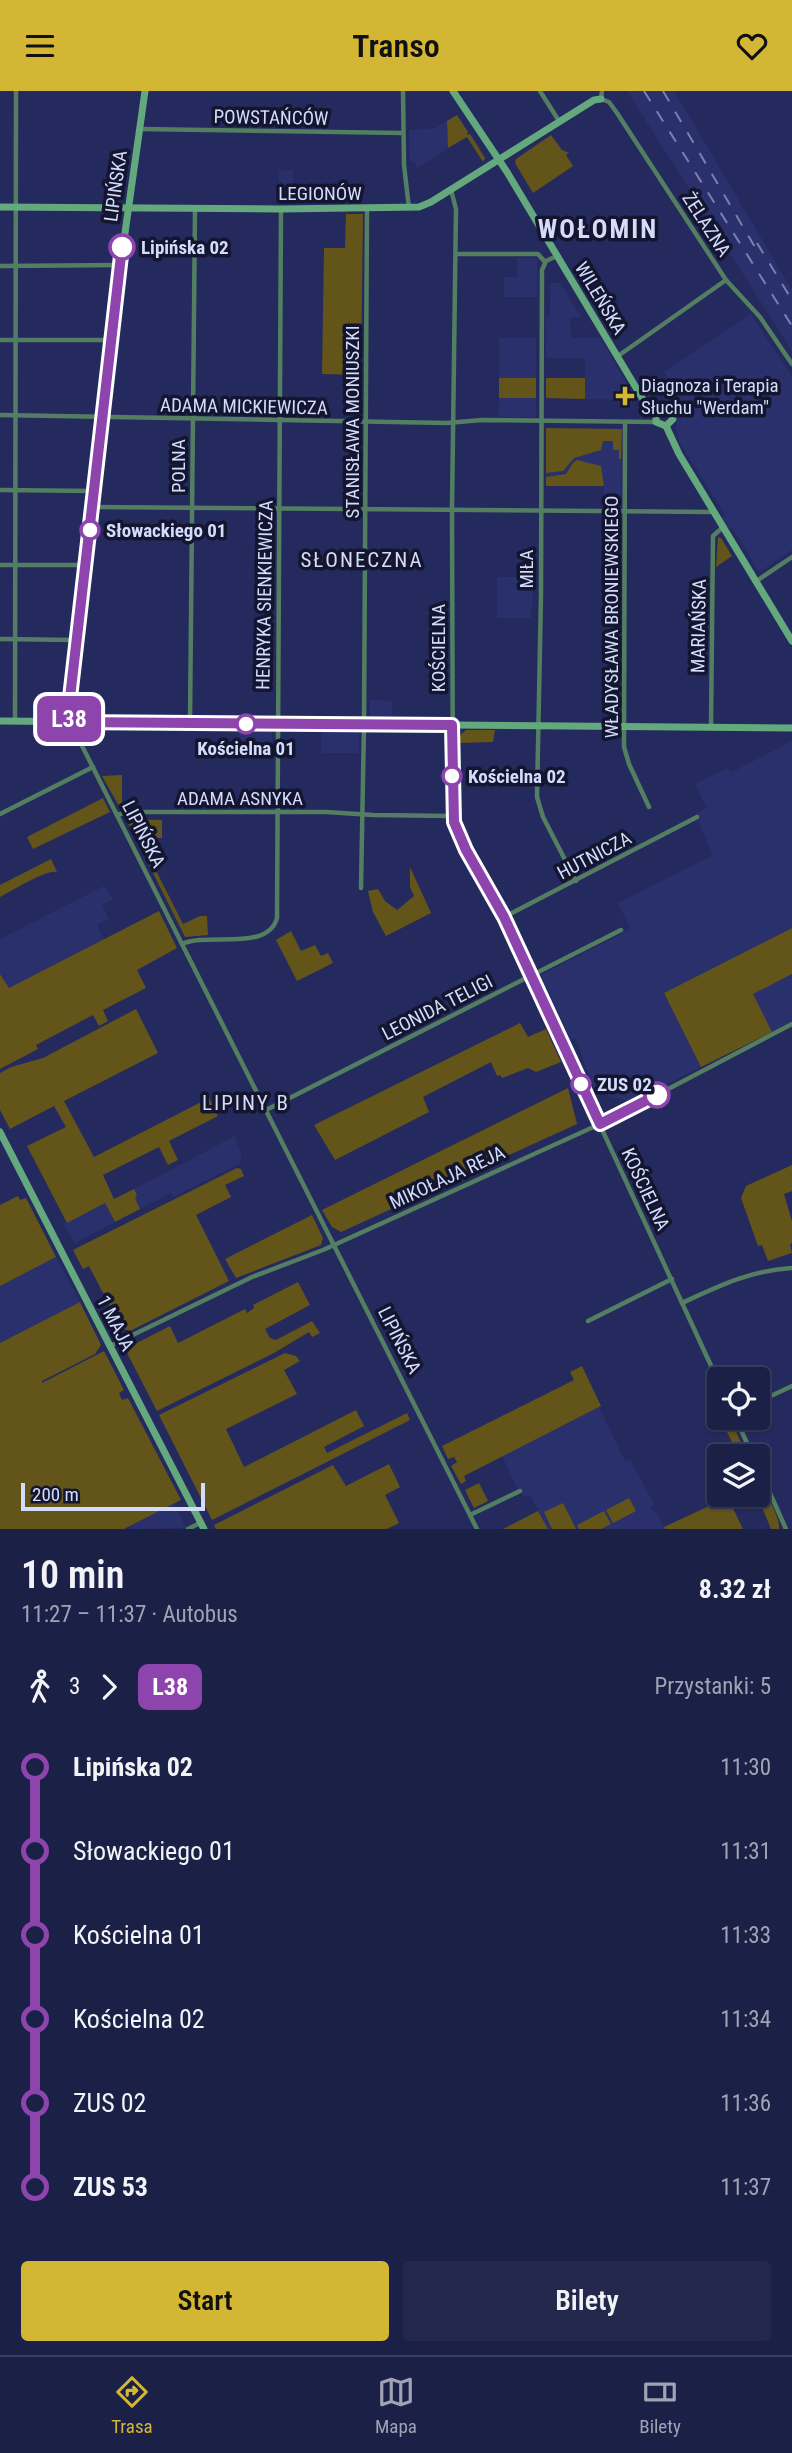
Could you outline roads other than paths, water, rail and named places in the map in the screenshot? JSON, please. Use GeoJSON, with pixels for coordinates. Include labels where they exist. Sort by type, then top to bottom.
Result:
{"type":"FeatureCollection","features":[{"type":"Feature","properties":{"kind":"street"},"geometry":{"type":"LineString","coordinates":[[15,722],[16,91]]}},
{"type":"Feature","properties":{"kind":"street","name":"LIPIŃSKA"},"geometry":{"type":"LineString","coordinates":[[145,91],[120,265],[68,715],[477,1529]]}},
{"type":"Feature","properties":{"kind":"street"},"geometry":{"type":"LineString","coordinates":[[403,91],[404,165],[409,208]]}},
{"type":"Feature","properties":{"kind":"street","name":"WILEŃSKA"},"geometry":{"type":"LineString","coordinates":[[453,91],[498,160],[647,406],[656,411]]}},
{"type":"Feature","properties":{"kind":"street"},"geometry":{"type":"LineString","coordinates":[[540,91],[559,121]]}},
{"type":"Feature","properties":{"kind":"street","name":"LEGIONÓW"},"geometry":{"type":"LineString","coordinates":[[0,207],[409,208],[424,205],[450,190],[601,95]]}},
{"type":"Feature","properties":{"kind":"street","name":"ŻELAZNA"},"geometry":{"type":"LineString","coordinates":[[601,95],[617,113],[726,280],[760,317],[792,364]]}},
{"type":"Feature","properties":{"kind":"street","name":"POWSTAŃCÓW"},"geometry":{"type":"LineString","coordinates":[[139,129],[403,133]]}},
{"type":"Feature","properties":{"kind":"street","name":"KOŚCIELNA"},"geometry":{"type":"LineString","coordinates":[[450,190],[456,206],[452,509],[453,816],[466,850],[504,917],[712,1367]]}},
{"type":"Feature","properties":{"kind":"street","name":"POLNA"},"geometry":{"type":"LineString","coordinates":[[190,723],[195,209]]}},
{"type":"Feature","properties":{"kind":"street","name":"HENRYKA SIENKIEWICZA"},"geometry":{"type":"LineString","coordinates":[[182,944],[193,940],[265,935],[274,927],[277,918],[281,209]]}},
{"type":"Feature","properties":{"kind":"street","name":"STANISŁAWA MONIUSZKI"},"geometry":{"type":"LineString","coordinates":[[361,888],[367,209]]}},
{"type":"Feature","properties":{"kind":"street"},"geometry":{"type":"LineString","coordinates":[[456,254],[537,254],[545,263],[557,256]]}},
{"type":"Feature","properties":{"kind":"street","name":"MIŁA"},"geometry":{"type":"LineString","coordinates":[[545,263],[542,270],[539,805],[576,881]]}},
{"type":"Feature","properties":{"kind":"street"},"geometry":{"type":"LineString","coordinates":[[0,266],[120,265]]}},
{"type":"Feature","properties":{"kind":"street"},"geometry":{"type":"LineString","coordinates":[[617,356],[726,280]]}},
{"type":"Feature","properties":{"kind":"street"},"geometry":{"type":"LineString","coordinates":[[0,340],[111,340]]}},
{"type":"Feature","properties":{"kind":"street"},"geometry":{"type":"LineString","coordinates":[[666,426],[673,419],[671,412],[663,408],[656,411],[656,422],[666,426],[722,528],[792,641]]}},
{"type":"Feature","properties":{"kind":"street","name":"ADAMA MICKIEWICZA"},"geometry":{"type":"LineString","coordinates":[[0,415],[656,422]]}},
{"type":"Feature","properties":{"kind":"street","name":"WŁADYSŁAWA BRONIEWSKIEGO"},"geometry":{"type":"LineString","coordinates":[[625,423],[626,758],[649,807]]}},
{"type":"Feature","properties":{"kind":"street"},"geometry":{"type":"LineString","coordinates":[[0,490],[94,491]]}},
{"type":"Feature","properties":{"kind":"street"},"geometry":{"type":"LineString","coordinates":[[92,507],[713,512]]}},
{"type":"Feature","properties":{"kind":"street","name":"MARIAŃSKA"},"geometry":{"type":"LineString","coordinates":[[710,728],[713,535],[722,528]]}},
{"type":"Feature","properties":{"kind":"street"},"geometry":{"type":"LineString","coordinates":[[755,582],[792,557]]}},
{"type":"Feature","properties":{"kind":"street"},"geometry":{"type":"LineString","coordinates":[[0,565],[86,565]]}},
{"type":"Feature","properties":{"kind":"street"},"geometry":{"type":"LineString","coordinates":[[0,639],[77,640]]}},
{"type":"Feature","properties":{"kind":"street"},"geometry":{"type":"LineString","coordinates":[[0,722],[792,727]]}},
{"type":"Feature","properties":{"kind":"street"},"geometry":{"type":"LineString","coordinates":[[0,814],[93,767]]}},
{"type":"Feature","properties":{"kind":"street","name":"ADAMA ASNYKA"},"geometry":{"type":"LineString","coordinates":[[117,815],[128,812],[276,812],[453,816]]}},
{"type":"Feature","properties":{"kind":"street","name":"HUTNICZA"},"geometry":{"type":"LineString","coordinates":[[504,917],[697,817]]}},
{"type":"Feature","properties":{"kind":"street","name":"LEONIDA TELIGI"},"geometry":{"type":"LineString","coordinates":[[267,1110],[621,930]]}},
{"type":"Feature","properties":{"kind":"street","name":"MIKOŁAJA REJA"},"geometry":{"type":"LineString","coordinates":[[110,1346],[243,1281],[334,1245],[600,1124],[792,1024]]}},
{"type":"Feature","properties":{"kind":"street","name":"1 MAJA"},"geometry":{"type":"LineString","coordinates":[[0,1132],[202,1526]]}},
{"type":"Feature","properties":{"kind":"street"},"geometry":{"type":"LineString","coordinates":[[682,1303],[740,1277],[765,1270],[792,1268]]}},
{"type":"Feature","properties":{"kind":"street"},"geometry":{"type":"LineString","coordinates":[[588,1321],[672,1279]]}},
{"type":"Feature","properties":{"kind":"street"},"geometry":{"type":"LineString","coordinates":[[770,1396],[792,1386]]}},
{"type":"Feature","properties":{"kind":"street"},"geometry":{"type":"LineString","coordinates":[[470,1515],[520,1491]]}},
{"type":"Feature","properties":{"kind":"street"},"geometry":{"type":"LineString","coordinates":[[770,1493],[786,1529]]}},
{"type":"Feature","properties":{"kind":"street"},"geometry":{"type":"LineString","coordinates":[[188,1529],[202,1526]]}},
{"type":"Feature","properties":{"kind":"railway"},"geometry":{"type":"LineString","coordinates":[[644,91],[792,326]]}},
{"type":"Feature","properties":{"kind":"railway"},"geometry":{"type":"LineString","coordinates":[[663,91],[759,254]]}},
{"type":"Feature","properties":{"kind":"railway"},"geometry":{"type":"LineString","coordinates":[[757,243],[792,300]]}},
{"type":"Feature","properties":{"kind":"place","name":"Lipińska 02"},"geometry":{"type":"Point","coordinates":[122,247]}},
{"type":"Feature","properties":{"kind":"place","name":"Diagnoza i Terapia Słuchu \"Werdam\""},"geometry":{"type":"Point","coordinates":[625,396]}},
{"type":"Feature","properties":{"kind":"place","name":"Słowackiego 01"},"geometry":{"type":"Point","coordinates":[90,530]}},
{"type":"Feature","properties":{"kind":"place","name":"Kościelna 01"},"geometry":{"type":"Point","coordinates":[246,724]}},
{"type":"Feature","properties":{"kind":"place","name":"Kościelna 02"},"geometry":{"type":"Point","coordinates":[452,776]}},
{"type":"Feature","properties":{"kind":"place","name":"ZUS 02"},"geometry":{"type":"Point","coordinates":[581,1084]}},
{"type":"Feature","properties":{"kind":"district","name":"WOŁOMIN"},"geometry":{"type":"Point","coordinates":[598,229]}},
{"type":"Feature","properties":{"kind":"district","name":"SŁONECZNA"},"geometry":{"type":"Point","coordinates":[362,560]}},
{"type":"Feature","properties":{"kind":"district","name":"LIPINY B"},"geometry":{"type":"Point","coordinates":[246,1103]}}]}
